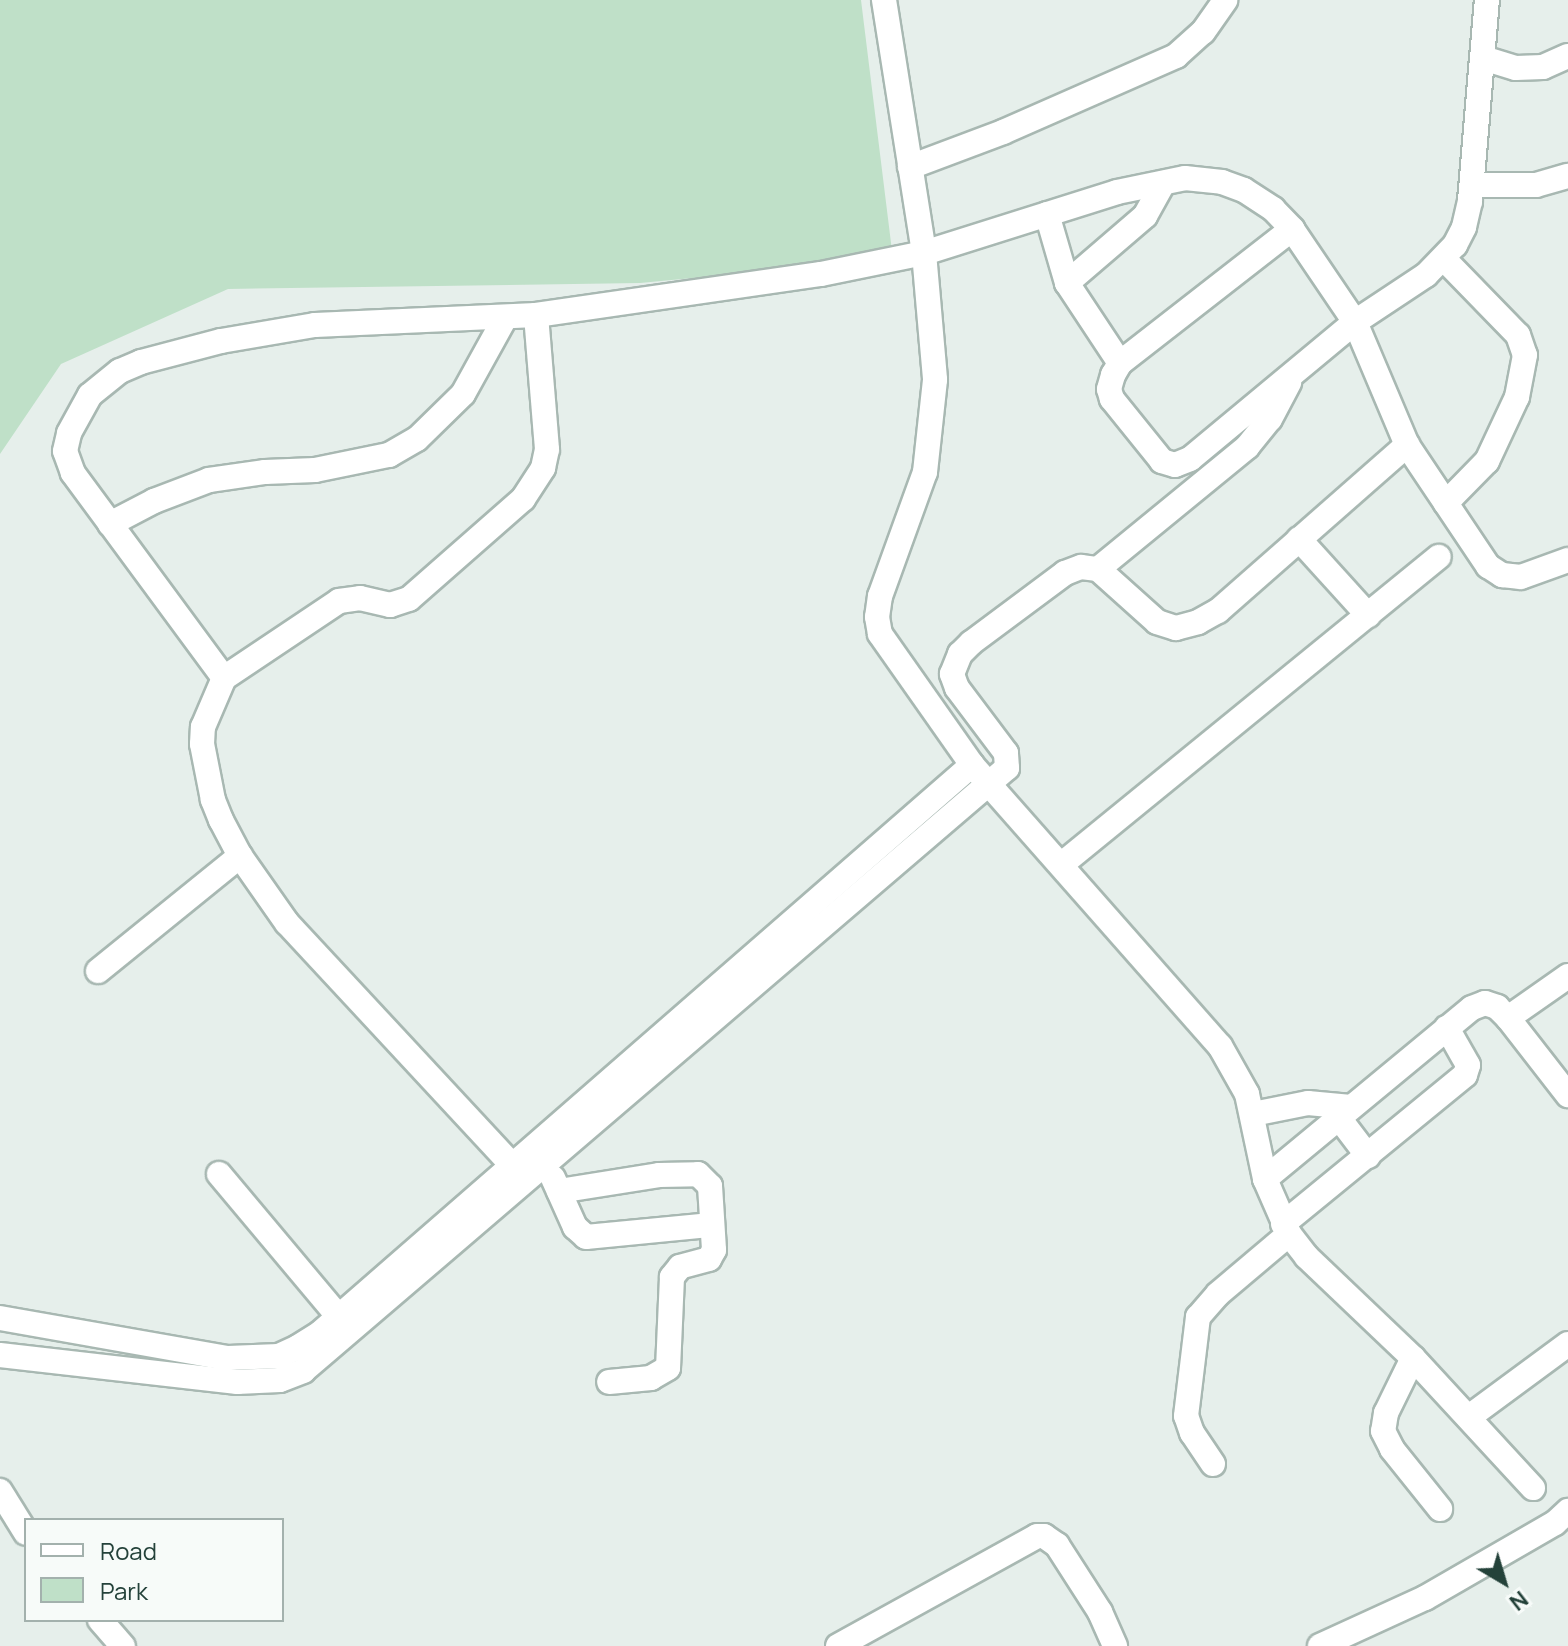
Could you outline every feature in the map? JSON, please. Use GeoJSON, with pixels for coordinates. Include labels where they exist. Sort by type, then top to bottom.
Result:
{"type":"FeatureCollection","features":[{"type":"Feature","properties":{"kind":"street"},"geometry":{"type":"LineString","coordinates":[[884,0],[924,253],[935,380],[933,423],[925,472],[880,596],[877,624],[914,686],[972,765],[1220,1046],[1237,1071],[1253,1114],[1265,1179],[1286,1229],[1307,1257],[1413,1358],[1533,1488]]}},
{"type":"Feature","properties":{"kind":"street"},"geometry":{"type":"LineString","coordinates":[[910,167],[1003,132],[1165,62],[1203,32],[1225,0]]}},
{"type":"Feature","properties":{"kind":"street"},"geometry":{"type":"LineString","coordinates":[[1292,229],[1120,363],[1111,381],[1112,399],[1168,465],[1190,459],[1355,322],[1426,275],[1444,259],[1464,227],[1472,185],[1487,0]]}},
{"type":"Feature","properties":{"kind":"street"},"geometry":{"type":"LineString","coordinates":[[1483,58],[1516,68],[1543,67],[1568,56]]}},
{"type":"Feature","properties":{"kind":"street"},"geometry":{"type":"LineString","coordinates":[[1472,185],[1536,185],[1568,176]]}},
{"type":"Feature","properties":{"kind":"street"},"geometry":{"type":"LineString","coordinates":[[224,678],[73,473],[65,451],[69,433],[90,395],[120,371],[221,341],[315,325],[536,315],[821,274],[924,253],[1117,192],[1185,178],[1222,182],[1260,200],[1292,229],[1355,322],[1407,445],[1488,566],[1502,575],[1521,577],[1568,560]]}},
{"type":"Feature","properties":{"kind":"street"},"geometry":{"type":"LineString","coordinates":[[1067,283],[1145,216],[1163,183]]}},
{"type":"Feature","properties":{"kind":"street"},"geometry":{"type":"LineString","coordinates":[[1047,214],[1067,283],[1120,363]]}},
{"type":"Feature","properties":{"kind":"street"},"geometry":{"type":"LineString","coordinates":[[1444,259],[1518,335],[1525,355],[1517,397],[1487,461],[1446,503]]}},
{"type":"Feature","properties":{"kind":"street"},"geometry":{"type":"LineString","coordinates":[[505,1179],[287,923],[240,856],[213,800],[202,744],[203,727],[224,678],[339,601],[360,598],[390,605],[409,599],[523,499],[543,468],[547,449],[536,315]]}},
{"type":"Feature","properties":{"kind":"street"},"geometry":{"type":"LineString","coordinates":[[110,524],[154,501],[209,480],[265,472],[315,470],[389,455],[417,439],[463,394],[505,318]]}},
{"type":"Feature","properties":{"kind":"street"},"geometry":{"type":"LineString","coordinates":[[1098,569],[1247,447],[1270,419],[1294,374]]}},
{"type":"Feature","properties":{"kind":"street"},"geometry":{"type":"LineString","coordinates":[[505,1179],[545,1161],[1007,768],[1008,759],[957,688],[952,674],[955,664],[971,643],[1065,573],[1081,567],[1098,569],[1157,622],[1176,628],[1218,611],[1407,445]]}},
{"type":"Feature","properties":{"kind":"street"},"geometry":{"type":"LineString","coordinates":[[1299,539],[1368,615]]}},
{"type":"Feature","properties":{"kind":"street"},"geometry":{"type":"LineString","coordinates":[[1062,864],[1439,557]]}},
{"type":"Feature","properties":{"kind":"street"},"geometry":{"type":"LineString","coordinates":[[0,1355],[263,1383],[303,1371],[344,1323],[972,765]]}},
{"type":"Feature","properties":{"kind":"street"},"geometry":{"type":"LineString","coordinates":[[98,971],[240,856]]}},
{"type":"Feature","properties":{"kind":"street"},"geometry":{"type":"LineString","coordinates":[[1508,1018],[1568,976]]}},
{"type":"Feature","properties":{"kind":"street"},"geometry":{"type":"LineString","coordinates":[[1265,1179],[1447,1028],[1472,1008],[1485,1003],[1497,1007],[1508,1018],[1568,1095]]}},
{"type":"Feature","properties":{"kind":"street"},"geometry":{"type":"LineString","coordinates":[[1213,1464],[1186,1416],[1198,1317],[1286,1229],[1468,1073],[1466,1061],[1447,1028]]}},
{"type":"Feature","properties":{"kind":"street"},"geometry":{"type":"LineString","coordinates":[[1253,1114],[1308,1103],[1345,1113],[1368,1156]]}},
{"type":"Feature","properties":{"kind":"street"},"geometry":{"type":"LineString","coordinates":[[545,1161],[575,1227],[586,1237],[711,1225]]}},
{"type":"Feature","properties":{"kind":"street"},"geometry":{"type":"LineString","coordinates":[[219,1174],[344,1323]]}},
{"type":"Feature","properties":{"kind":"street"},"geometry":{"type":"LineString","coordinates":[[559,1191],[659,1175],[698,1174],[710,1186],[712,1255],[705,1261],[680,1267],[672,1277],[668,1368],[651,1378],[609,1382]]}},
{"type":"Feature","properties":{"kind":"street"},"geometry":{"type":"LineString","coordinates":[[0,1318],[253,1359],[279,1356],[344,1323]]}},
{"type":"Feature","properties":{"kind":"street"},"geometry":{"type":"LineString","coordinates":[[48,1360],[54,1326]]}},
{"type":"Feature","properties":{"kind":"street"},"geometry":{"type":"LineString","coordinates":[[1469,1417],[1568,1344]]}},
{"type":"Feature","properties":{"kind":"street"},"geometry":{"type":"LineString","coordinates":[[1413,1358],[1386,1413],[1383,1431],[1392,1449],[1440,1509]]}},
{"type":"Feature","properties":{"kind":"street"},"geometry":{"type":"LineString","coordinates":[[0,1491],[24,1530]]}},
{"type":"Feature","properties":{"kind":"street"},"geometry":{"type":"LineString","coordinates":[[1320,1646],[1425,1598],[1555,1523],[1568,1511]]}},
{"type":"Feature","properties":{"kind":"street"},"geometry":{"type":"LineString","coordinates":[[838,1646],[1028,1539],[1044,1536],[1057,1545],[1087,1590],[1115,1646]]}},
{"type":"Feature","properties":{"kind":"street"},"geometry":{"type":"LineString","coordinates":[[102,1622],[123,1646]]}},
{"type":"Feature","properties":{"kind":"green space"},"geometry":{"type":"Polygon","coordinates":[[[0,0],[861,0],[893,259],[640,283],[228,289],[61,364],[0,454],[0,0]]]}}]}
